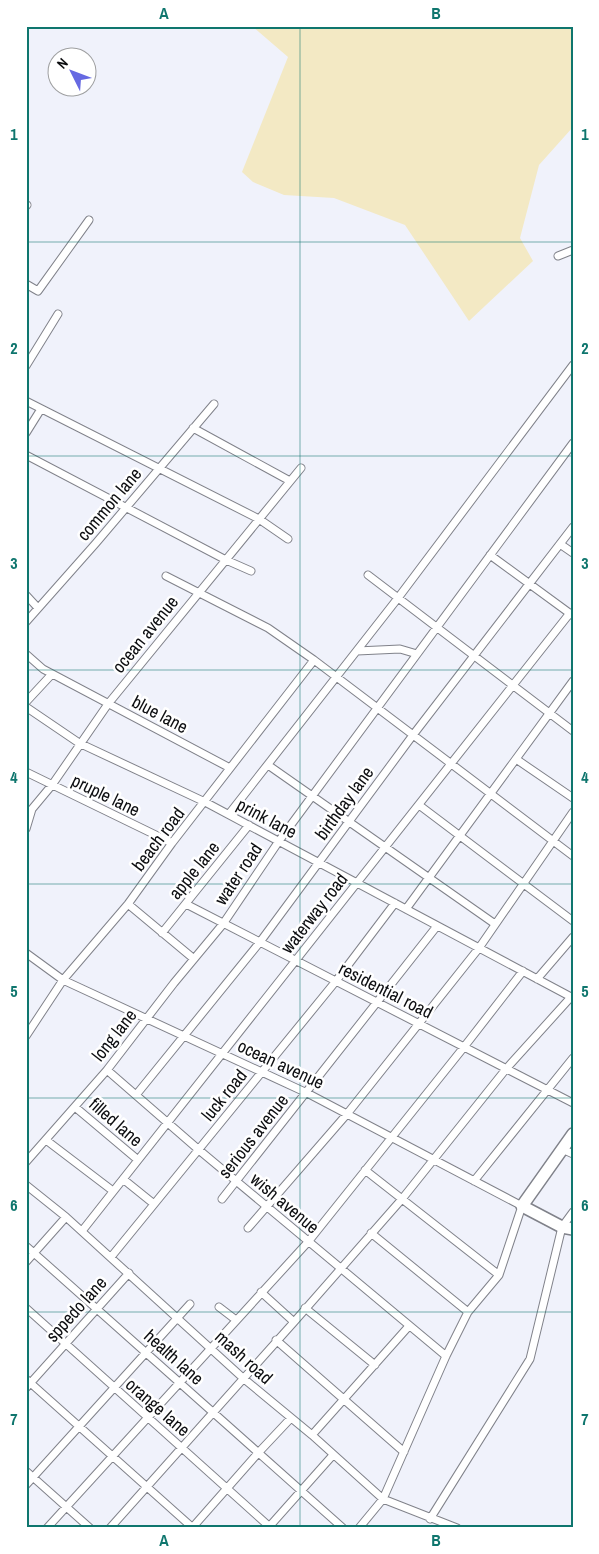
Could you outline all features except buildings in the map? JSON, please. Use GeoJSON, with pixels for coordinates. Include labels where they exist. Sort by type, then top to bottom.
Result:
{"type":"FeatureCollection","features":[{"type":"Feature","properties":{"kind":"main road"},"geometry":{"type":"LineString","coordinates":[[568,1228],[522,1206],[573,1134]]}},
{"type":"Feature","properties":{"kind":"street"},"geometry":{"type":"LineString","coordinates":[[26,284],[38,292],[90,220]]}},
{"type":"Feature","properties":{"kind":"street"},"geometry":{"type":"LineString","coordinates":[[558,256],[573,250]]}},
{"type":"Feature","properties":{"kind":"street"},"geometry":{"type":"LineString","coordinates":[[26,366],[58,314]]}},
{"type":"Feature","properties":{"kind":"street"},"geometry":{"type":"LineString","coordinates":[[229,814],[398,598],[573,364]]}},
{"type":"Feature","properties":{"kind":"street"},"geometry":{"type":"LineString","coordinates":[[26,401],[260,519],[288,539]]}},
{"type":"Feature","properties":{"kind":"street","name":"common lane"},"geometry":{"type":"LineString","coordinates":[[26,622],[214,404]]}},
{"type":"Feature","properties":{"kind":"street"},"geometry":{"type":"LineString","coordinates":[[26,433],[41,408]]}},
{"type":"Feature","properties":{"kind":"street"},"geometry":{"type":"LineString","coordinates":[[193,428],[290,481]]}},
{"type":"Feature","properties":{"kind":"street","name":"water road"},"geometry":{"type":"LineString","coordinates":[[223,924],[278,841],[573,444]]}},
{"type":"Feature","properties":{"kind":"street"},"geometry":{"type":"LineString","coordinates":[[26,455],[226,560],[251,571]]}},
{"type":"Feature","properties":{"kind":"street","name":"ocean avenue"},"geometry":{"type":"LineString","coordinates":[[26,829],[32,810],[52,785],[108,704],[301,468]]}},
{"type":"Feature","properties":{"kind":"street","name":"birthday lane"},"geometry":{"type":"LineString","coordinates":[[136,1095],[260,942],[413,735],[573,527]]}},
{"type":"Feature","properties":{"kind":"street"},"geometry":{"type":"LineString","coordinates":[[560,544],[573,553]]}},
{"type":"Feature","properties":{"kind":"street"},"geometry":{"type":"LineString","coordinates":[[490,555],[572,614]]}},
{"type":"Feature","properties":{"kind":"street"},"geometry":{"type":"LineString","coordinates":[[368,575],[573,731]]}},
{"type":"Feature","properties":{"kind":"street"},"geometry":{"type":"LineString","coordinates":[[166,576],[268,628],[314,660],[573,856]]}},
{"type":"Feature","properties":{"kind":"street"},"geometry":{"type":"LineString","coordinates":[[26,595],[38,608]]}},
{"type":"Feature","properties":{"kind":"street","name":"waterway road"},"geometry":{"type":"LineString","coordinates":[[82,1231],[385,847],[572,614]]}},
{"type":"Feature","properties":{"kind":"street"},"geometry":{"type":"LineString","coordinates":[[356,651],[400,650],[417,654]]}},
{"type":"Feature","properties":{"kind":"street","name":"blue lane"},"geometry":{"type":"LineString","coordinates":[[26,654],[43,669],[230,768]]}},
{"type":"Feature","properties":{"kind":"street","name":"beach road"},"geometry":{"type":"LineString","coordinates":[[26,1036],[63,980],[128,904],[172,843],[314,660]]}},
{"type":"Feature","properties":{"kind":"street"},"geometry":{"type":"LineString","coordinates":[[26,702],[52,674]]}},
{"type":"Feature","properties":{"kind":"street"},"geometry":{"type":"LineString","coordinates":[[406,909],[573,681]]}},
{"type":"Feature","properties":{"kind":"street","name":"prink lane"},"geometry":{"type":"LineString","coordinates":[[26,707],[80,743],[229,814],[572,997]]}},
{"type":"Feature","properties":{"kind":"street"},"geometry":{"type":"LineString","coordinates":[[516,759],[573,798]]}},
{"type":"Feature","properties":{"kind":"street"},"geometry":{"type":"LineString","coordinates":[[268,765],[495,924]]}},
{"type":"Feature","properties":{"kind":"street","name":"pruple lane"},"geometry":{"type":"LineString","coordinates":[[26,772],[172,843]]}},
{"type":"Feature","properties":{"kind":"street"},"geometry":{"type":"LineString","coordinates":[[419,805],[573,921]]}},
{"type":"Feature","properties":{"kind":"street"},"geometry":{"type":"LineString","coordinates":[[248,1228],[347,1114],[479,948],[573,812]]}},
{"type":"Feature","properties":{"kind":"street","name":"apple lane"},"geometry":{"type":"LineString","coordinates":[[162,933],[249,825]]}},
{"type":"Feature","properties":{"kind":"street","name":"luck road"},"geometry":{"type":"LineString","coordinates":[[110,1257],[336,981],[395,903]]}},
{"type":"Feature","properties":{"kind":"street"},"geometry":{"type":"LineString","coordinates":[[128,904],[194,960]]}},
{"type":"Feature","properties":{"kind":"street","name":"residential road"},"geometry":{"type":"LineString","coordinates":[[186,904],[573,1103]]}},
{"type":"Feature","properties":{"kind":"street","name":"long lane"},"geometry":{"type":"LineString","coordinates":[[26,1162],[107,1070],[146,1018],[223,924]]}},
{"type":"Feature","properties":{"kind":"street","name":"serious avenue"},"geometry":{"type":"LineString","coordinates":[[222,1199],[437,926]]}},
{"type":"Feature","properties":{"kind":"street"},"geometry":{"type":"LineString","coordinates":[[537,979],[573,937]]}},
{"type":"Feature","properties":{"kind":"street","name":"ocean avenue"},"geometry":{"type":"LineString","coordinates":[[26,953],[63,980],[307,1093],[522,1206]]}},
{"type":"Feature","properties":{"kind":"street"},"geometry":{"type":"LineString","coordinates":[[47,1528],[308,1242],[523,971]]}},
{"type":"Feature","properties":{"kind":"street"},"geometry":{"type":"LineString","coordinates":[[110,1528],[402,1199],[506,1069],[572,997]]}},
{"type":"Feature","properties":{"kind":"street"},"geometry":{"type":"LineString","coordinates":[[474,1181],[573,1058]]}},
{"type":"Feature","properties":{"kind":"street","name":"wish avenue"},"geometry":{"type":"LineString","coordinates":[[107,1070],[308,1242],[446,1356]]}},
{"type":"Feature","properties":{"kind":"street","name":"filled lane"},"geometry":{"type":"LineString","coordinates":[[75,1107],[138,1160]]}},
{"type":"Feature","properties":{"kind":"street"},"geometry":{"type":"LineString","coordinates":[[46,1140],[113,1191]]}},
{"type":"Feature","properties":{"kind":"street"},"geometry":{"type":"LineString","coordinates":[[562,1149],[573,1154]]}},
{"type":"Feature","properties":{"kind":"street"},"geometry":{"type":"LineString","coordinates":[[365,1170],[499,1275]]}},
{"type":"Feature","properties":{"kind":"street"},"geometry":{"type":"LineString","coordinates":[[123,1179],[154,1204]]}},
{"type":"Feature","properties":{"kind":"street","name":"mash road"},"geometry":{"type":"LineString","coordinates":[[26,1185],[82,1231],[244,1378],[383,1499],[456,1528]]}},
{"type":"Feature","properties":{"kind":"street"},"geometry":{"type":"LineString","coordinates":[[359,1528],[383,1499],[446,1356],[468,1312],[499,1275],[522,1206]]}},
{"type":"Feature","properties":{"kind":"street"},"geometry":{"type":"LineString","coordinates":[[430,1519],[530,1359],[573,1212]]}},
{"type":"Feature","properties":{"kind":"street"},"geometry":{"type":"LineString","coordinates":[[26,1262],[66,1217]]}},
{"type":"Feature","properties":{"kind":"street"},"geometry":{"type":"LineString","coordinates":[[371,1233],[468,1312]]}},
{"type":"Feature","properties":{"kind":"street","name":"health lane"},"geometry":{"type":"LineString","coordinates":[[26,1246],[343,1528]]}},
{"type":"Feature","properties":{"kind":"street","name":"sppedo lane"},"geometry":{"type":"LineString","coordinates":[[28,1383],[66,1344],[129,1273]]}},
{"type":"Feature","properties":{"kind":"street"},"geometry":{"type":"LineString","coordinates":[[261,1292],[294,1322]]}},
{"type":"Feature","properties":{"kind":"street"},"geometry":{"type":"LineString","coordinates":[[26,1485],[190,1304]]}},
{"type":"Feature","properties":{"kind":"street"},"geometry":{"type":"LineString","coordinates":[[219,1307],[236,1320]]}},
{"type":"Feature","properties":{"kind":"street","name":"orange lane"},"geometry":{"type":"LineString","coordinates":[[26,1308],[269,1527]]}},
{"type":"Feature","properties":{"kind":"street"},"geometry":{"type":"LineString","coordinates":[[305,1308],[375,1365]]}},
{"type":"Feature","properties":{"kind":"street"},"geometry":{"type":"LineString","coordinates":[[312,1436],[409,1326]]}},
{"type":"Feature","properties":{"kind":"street"},"geometry":{"type":"LineString","coordinates":[[276,1340],[404,1452]]}},
{"type":"Feature","properties":{"kind":"street"},"geometry":{"type":"LineString","coordinates":[[28,1383],[80,1426],[192,1527],[291,1418]]}},
{"type":"Feature","properties":{"kind":"street"},"geometry":{"type":"LineString","coordinates":[[269,1527],[333,1455]]}},
{"type":"Feature","properties":{"kind":"street"},"geometry":{"type":"LineString","coordinates":[[26,1471],[90,1528]]}},
{"type":"Feature","properties":{"kind":"sand"},"geometry":{"type":"Polygon","coordinates":[[[252,26],[573,26],[573,127],[539,165],[520,238],[533,261],[469,321],[405,225],[334,198],[284,195],[253,182],[242,172],[288,57],[252,26]]]}}]}
